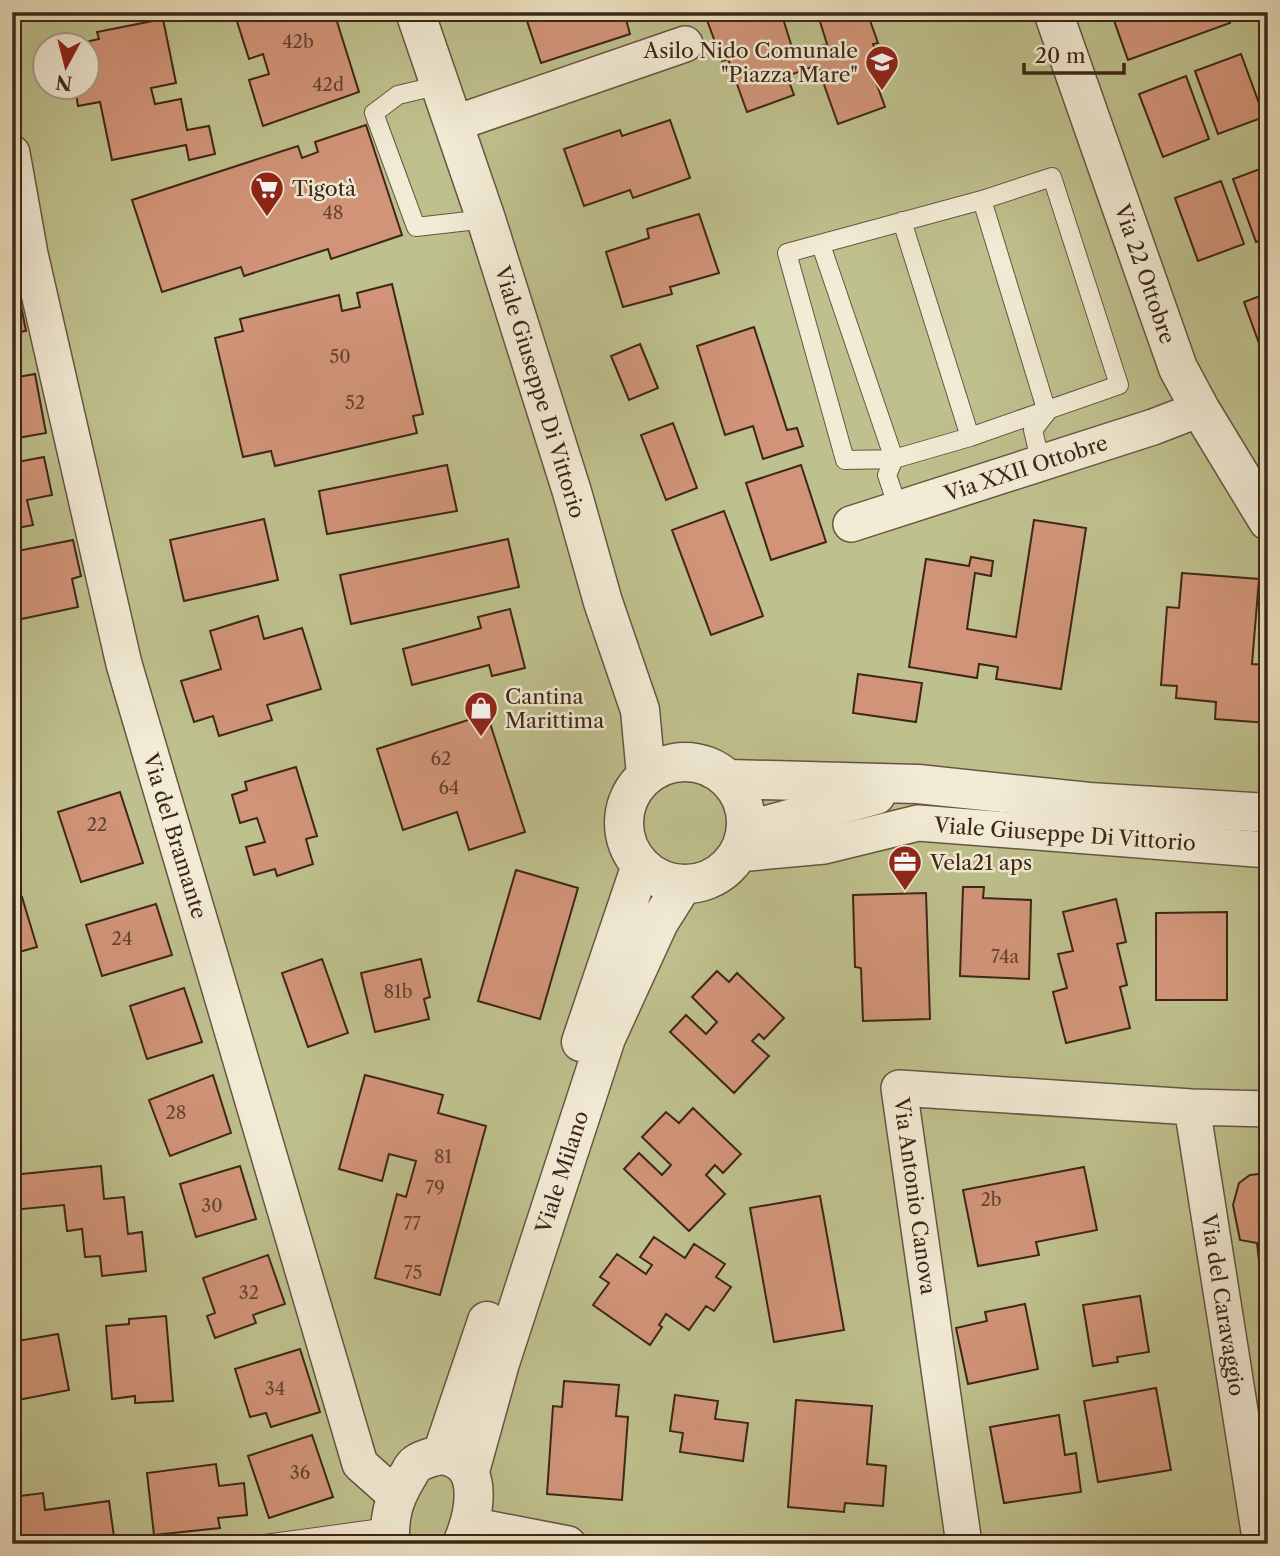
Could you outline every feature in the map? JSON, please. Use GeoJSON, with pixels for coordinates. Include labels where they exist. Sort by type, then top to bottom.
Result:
{"type":"FeatureCollection","features":[{"type":"Feature","properties":{"kind":"street","name":"Viale Giuseppe Di Vittorio"},"geometry":{"type":"LineString","coordinates":[[415,12],[486,219],[572,492],[603,601],[640,710],[646,775]]}},
{"type":"Feature","properties":{"kind":"street","name":"Via 22 Ottobre"},"geometry":{"type":"LineString","coordinates":[[1053,12],[1178,368],[1268,522]]}},
{"type":"Feature","properties":{"kind":"street"},"geometry":{"type":"LineString","coordinates":[[453,124],[685,44]]}},
{"type":"Feature","properties":{"kind":"street","name":"Via del Bramante"},"geometry":{"type":"LineString","coordinates":[[12,153],[30,254],[124,664],[360,1464],[391,1530]]}},
{"type":"Feature","properties":{"kind":"street","name":"Via XXII Ottobre"},"geometry":{"type":"LineString","coordinates":[[851,524],[1041,464],[1200,409]]}},
{"type":"Feature","properties":{"kind":"street"},"geometry":{"type":"LineString","coordinates":[[679,761],[697,762],[715,769],[729,779],[740,794],[746,812],[742,842],[728,867],[715,877],[699,883],[682,884],[653,875],[641,865],[630,849],[624,830],[625,809],[633,791],[646,775],[679,761]]}},
{"type":"Feature","properties":{"kind":"street","name":"Viale Giuseppe Di Vittorio"},"geometry":{"type":"LineString","coordinates":[[729,779],[918,784],[1088,819],[1268,850]]}},
{"type":"Feature","properties":{"kind":"street","name":"Viale Giuseppe Di Vittorio"},"geometry":{"type":"LineString","coordinates":[[742,842],[918,784]]}},
{"type":"Feature","properties":{"kind":"street","name":"Viale Giuseppe Di Vittorio"},"geometry":{"type":"LineString","coordinates":[[742,842],[824,846],[918,823],[1268,813]]}},
{"type":"Feature","properties":{"kind":"street","name":"Viale Milano"},"geometry":{"type":"LineString","coordinates":[[466,1534],[474,1496],[456,1463],[641,865]]}},
{"type":"Feature","properties":{"kind":"street","name":"Viale Milano"},"geometry":{"type":"LineString","coordinates":[[456,1463],[500,1363],[606,1038],[659,922],[682,884]]}},
{"type":"Feature","properties":{"kind":"street","name":"Via Antonio Canova"},"geometry":{"type":"LineString","coordinates":[[964,1544],[899,1088],[1192,1107],[1268,1109]]}},
{"type":"Feature","properties":{"kind":"street","name":"Via del Caravaggio"},"geometry":{"type":"LineString","coordinates":[[1192,1107],[1261,1544]]}},
{"type":"Feature","properties":{"kind":"street"},"geometry":{"type":"LineString","coordinates":[[391,1530],[415,1464],[456,1463]]}},
{"type":"Feature","properties":{"kind":"street"},"geometry":{"type":"LineString","coordinates":[[466,1534],[568,1544]]}},
{"type":"Feature","properties":{"kind":"lane"},"geometry":{"type":"LineString","coordinates":[[440,85],[398,95],[374,113],[416,228],[486,219]]}},
{"type":"Feature","properties":{"kind":"lane"},"geometry":{"type":"LineString","coordinates":[[1052,177],[1119,385],[1047,412],[894,459],[845,460],[787,253],[982,200],[1052,177]]}},
{"type":"Feature","properties":{"kind":"lane"},"geometry":{"type":"LineString","coordinates":[[982,200],[1047,412]]}},
{"type":"Feature","properties":{"kind":"lane"},"geometry":{"type":"LineString","coordinates":[[902,221],[970,437]]}},
{"type":"Feature","properties":{"kind":"lane"},"geometry":{"type":"LineString","coordinates":[[821,245],[894,459],[887,475],[898,508]]}},
{"type":"Feature","properties":{"kind":"lane"},"geometry":{"type":"LineString","coordinates":[[1041,464],[1033,430],[1047,412]]}},
{"type":"Feature","properties":{"kind":"lane"},"geometry":{"type":"LineString","coordinates":[[265,1544],[391,1530]]}},
{"type":"Feature","properties":{"kind":"green space"},"geometry":{"type":"Polygon","coordinates":[[[12,12],[1268,12],[1268,1544],[12,1544],[12,12]]]}},
{"type":"Feature","properties":{"kind":"building"},"geometry":{"type":"Polygon","coordinates":[[[67,12],[97,12],[69,20],[67,12]]]}},
{"type":"Feature","properties":{"kind":"building"},"geometry":{"type":"Polygon","coordinates":[[[234,12],[334,12],[359,92],[263,126],[249,80],[269,74],[263,54],[249,59],[234,12]]]}},
{"type":"Feature","properties":{"kind":"building"},"geometry":{"type":"Polygon","coordinates":[[[524,12],[624,12],[630,34],[541,63],[524,12]]]}},
{"type":"Feature","properties":{"kind":"building"},"geometry":{"type":"Polygon","coordinates":[[[724,12],[781,12],[794,54],[827,44],[817,12],[867,12],[878,43],[873,44],[886,79],[876,82],[885,107],[838,124],[817,65],[787,76],[794,95],[747,112],[728,59],[722,61],[707,20],[724,12]]]}},
{"type":"Feature","properties":{"kind":"building"},"geometry":{"type":"Polygon","coordinates":[[[1111,12],[1235,12],[1227,15],[1230,23],[1128,60],[1111,12]]]}},
{"type":"Feature","properties":{"kind":"building"},"geometry":{"type":"Polygon","coordinates":[[[163,19],[176,83],[151,88],[155,104],[181,99],[187,130],[209,126],[215,154],[189,160],[186,145],[112,160],[100,102],[102,32],[97,32],[163,19]]]}},
{"type":"Feature","properties":{"kind":"building"},"geometry":{"type":"Polygon","coordinates":[[[1241,54],[1264,117],[1218,134],[1195,71],[1241,54]]]}},
{"type":"Feature","properties":{"kind":"building"},"geometry":{"type":"Polygon","coordinates":[[[1186,76],[1209,139],[1163,157],[1139,94],[1186,76]]]}},
{"type":"Feature","properties":{"kind":"building"},"geometry":{"type":"Polygon","coordinates":[[[77,102],[100,102],[78,106],[77,102]]]}},
{"type":"Feature","properties":{"kind":"building"},"geometry":{"type":"Polygon","coordinates":[[[670,120],[690,178],[633,198],[630,190],[584,206],[564,149],[620,130],[622,136],[670,120]]]}},
{"type":"Feature","properties":{"kind":"building","name":"Tigotà"},"geometry":{"type":"Polygon","coordinates":[[[366,125],[402,235],[331,259],[328,249],[244,276],[241,267],[162,292],[132,200],[298,146],[302,158],[318,152],[315,142],[366,125]]]}},
{"type":"Feature","properties":{"kind":"building"},"geometry":{"type":"Polygon","coordinates":[[[1268,166],[1268,238],[1256,242],[1233,179],[1268,166]]]}},
{"type":"Feature","properties":{"kind":"building"},"geometry":{"type":"Polygon","coordinates":[[[1221,181],[1244,244],[1198,261],[1175,198],[1221,181]]]}},
{"type":"Feature","properties":{"kind":"building"},"geometry":{"type":"Polygon","coordinates":[[[699,214],[719,273],[670,287],[672,294],[623,307],[606,252],[649,238],[647,229],[699,214]]]}},
{"type":"Feature","properties":{"kind":"building"},"geometry":{"type":"Polygon","coordinates":[[[15,275],[26,331],[12,333],[12,276],[15,275]]]}},
{"type":"Feature","properties":{"kind":"building"},"geometry":{"type":"Polygon","coordinates":[[[392,284],[423,414],[413,416],[417,433],[275,466],[271,451],[243,457],[215,338],[243,331],[240,319],[339,295],[342,311],[360,307],[357,293],[392,284]]]}},
{"type":"Feature","properties":{"kind":"building"},"geometry":{"type":"Polygon","coordinates":[[[1268,293],[1268,343],[1260,346],[1244,302],[1268,293]]]}},
{"type":"Feature","properties":{"kind":"building"},"geometry":{"type":"Polygon","coordinates":[[[754,327],[787,430],[797,428],[803,446],[763,459],[753,426],[725,435],[697,346],[754,327]]]}},
{"type":"Feature","properties":{"kind":"building"},"geometry":{"type":"Polygon","coordinates":[[[640,344],[658,388],[629,400],[611,356],[640,344]]]}},
{"type":"Feature","properties":{"kind":"building"},"geometry":{"type":"Polygon","coordinates":[[[35,374],[46,433],[12,439],[12,378],[35,374]]]}},
{"type":"Feature","properties":{"kind":"building"},"geometry":{"type":"Polygon","coordinates":[[[673,423],[697,488],[666,500],[641,435],[673,423]]]}},
{"type":"Feature","properties":{"kind":"building"},"geometry":{"type":"Polygon","coordinates":[[[44,457],[52,495],[27,500],[33,525],[12,529],[12,463],[44,457]]]}},
{"type":"Feature","properties":{"kind":"building"},"geometry":{"type":"Polygon","coordinates":[[[447,465],[457,511],[327,534],[319,491],[447,465]]]}},
{"type":"Feature","properties":{"kind":"building"},"geometry":{"type":"Polygon","coordinates":[[[801,465],[826,542],[771,560],[746,483],[801,465]]]}},
{"type":"Feature","properties":{"kind":"building"},"geometry":{"type":"Polygon","coordinates":[[[724,511],[763,616],[711,635],[672,530],[724,511]]]}},
{"type":"Feature","properties":{"kind":"building"},"geometry":{"type":"Polygon","coordinates":[[[264,519],[278,580],[184,601],[170,540],[264,519]]]}},
{"type":"Feature","properties":{"kind":"building"},"geometry":{"type":"Polygon","coordinates":[[[1034,520],[1086,528],[1061,689],[996,679],[998,667],[979,664],[977,678],[909,667],[926,559],[969,566],[971,557],[993,561],[991,576],[975,573],[967,629],[1016,637],[1034,520]]]}},
{"type":"Feature","properties":{"kind":"building"},"geometry":{"type":"Polygon","coordinates":[[[508,539],[519,587],[351,624],[340,575],[508,539]]]}},
{"type":"Feature","properties":{"kind":"building"},"geometry":{"type":"Polygon","coordinates":[[[73,540],[81,576],[72,579],[78,607],[12,621],[12,552],[73,540]]]}},
{"type":"Feature","properties":{"kind":"building"},"geometry":{"type":"Polygon","coordinates":[[[1182,573],[1259,579],[1252,664],[1268,665],[1268,723],[1215,719],[1216,702],[1176,698],[1177,686],[1161,685],[1167,607],[1179,608],[1182,573]]]}},
{"type":"Feature","properties":{"kind":"building"},"geometry":{"type":"Polygon","coordinates":[[[510,609],[525,668],[492,676],[489,665],[412,685],[403,649],[481,628],[478,617],[510,609]]]}},
{"type":"Feature","properties":{"kind":"building"},"geometry":{"type":"Polygon","coordinates":[[[258,616],[264,639],[302,628],[321,689],[267,705],[272,720],[219,736],[213,716],[194,722],[181,681],[221,669],[210,631],[258,616]]]}},
{"type":"Feature","properties":{"kind":"building"},"geometry":{"type":"Polygon","coordinates":[[[12,662],[20,700],[12,701],[12,662]]]}},
{"type":"Feature","properties":{"kind":"building"},"geometry":{"type":"Polygon","coordinates":[[[858,674],[922,683],[916,722],[853,713],[858,674]]]}},
{"type":"Feature","properties":{"kind":"building"},"geometry":{"type":"Polygon","coordinates":[[[487,714],[525,832],[469,850],[457,812],[403,830],[377,749],[487,714]]]}},
{"type":"Feature","properties":{"kind":"building"},"geometry":{"type":"Polygon","coordinates":[[[296,767],[317,836],[306,839],[313,864],[277,876],[275,869],[254,875],[246,847],[265,842],[257,818],[240,823],[232,795],[247,790],[245,782],[296,767]]]}},
{"type":"Feature","properties":{"kind":"building"},"geometry":{"type":"Polygon","coordinates":[[[120,792],[143,863],[81,882],[58,812],[120,792]]]}},
{"type":"Feature","properties":{"kind":"building"},"geometry":{"type":"Polygon","coordinates":[[[516,870],[578,888],[540,1019],[478,1001],[516,870]]]}},
{"type":"Feature","properties":{"kind":"building"},"geometry":{"type":"Polygon","coordinates":[[[963,887],[984,887],[983,898],[1031,900],[1029,979],[960,976],[963,887]]]}},
{"type":"Feature","properties":{"kind":"building"},"geometry":{"type":"Polygon","coordinates":[[[926,893],[930,1019],[863,1021],[861,968],[855,967],[853,895],[926,893]]]}},
{"type":"Feature","properties":{"kind":"building"},"geometry":{"type":"Polygon","coordinates":[[[22,897],[37,947],[12,954],[12,900],[22,897]]]}},
{"type":"Feature","properties":{"kind":"building"},"geometry":{"type":"Polygon","coordinates":[[[1116,899],[1126,942],[1117,944],[1127,985],[1120,987],[1130,1028],[1066,1043],[1053,992],[1067,988],[1058,954],[1073,951],[1063,912],[1116,899]]]}},
{"type":"Feature","properties":{"kind":"building"},"geometry":{"type":"Polygon","coordinates":[[[156,904],[172,955],[102,976],[86,925],[156,904]]]}},
{"type":"Feature","properties":{"kind":"building"},"geometry":{"type":"Polygon","coordinates":[[[1227,912],[1227,1000],[1156,1000],[1156,913],[1227,912]]]}},
{"type":"Feature","properties":{"kind":"building"},"geometry":{"type":"Polygon","coordinates":[[[322,959],[348,1033],[308,1047],[282,973],[322,959]]]}},
{"type":"Feature","properties":{"kind":"building"},"geometry":{"type":"Polygon","coordinates":[[[421,959],[430,997],[424,999],[429,1019],[375,1032],[361,973],[421,959]]]}},
{"type":"Feature","properties":{"kind":"building"},"geometry":{"type":"Polygon","coordinates":[[[717,971],[729,982],[737,973],[784,1018],[764,1039],[759,1034],[752,1041],[769,1056],[734,1093],[670,1032],[686,1015],[706,1034],[717,1022],[692,997],[717,971]]]}},
{"type":"Feature","properties":{"kind":"building"},"geometry":{"type":"Polygon","coordinates":[[[184,988],[202,1042],[147,1059],[130,1006],[184,988]]]}},
{"type":"Feature","properties":{"kind":"building"},"geometry":{"type":"Polygon","coordinates":[[[213,1075],[231,1133],[170,1156],[149,1100],[213,1075]]]}},
{"type":"Feature","properties":{"kind":"building"},"geometry":{"type":"Polygon","coordinates":[[[365,1075],[443,1095],[438,1113],[486,1126],[440,1295],[375,1278],[397,1194],[406,1197],[416,1161],[389,1154],[382,1181],[339,1169],[365,1075]]]}},
{"type":"Feature","properties":{"kind":"building"},"geometry":{"type":"Polygon","coordinates":[[[693,1108],[741,1154],[723,1173],[715,1165],[706,1175],[725,1194],[689,1231],[624,1169],[639,1153],[662,1175],[671,1165],[642,1137],[666,1112],[679,1123],[693,1108]]]}},
{"type":"Feature","properties":{"kind":"building"},"geometry":{"type":"Polygon","coordinates":[[[101,1166],[104,1199],[124,1197],[128,1234],[142,1232],[146,1271],[102,1276],[100,1256],[85,1257],[82,1229],[67,1231],[64,1205],[12,1210],[12,1175],[101,1166]]]}},
{"type":"Feature","properties":{"kind":"building"},"geometry":{"type":"Polygon","coordinates":[[[240,1166],[256,1219],[196,1237],[180,1184],[240,1166]]]}},
{"type":"Feature","properties":{"kind":"building"},"geometry":{"type":"Polygon","coordinates":[[[1084,1167],[1097,1230],[1036,1242],[1039,1255],[978,1266],[963,1190],[1084,1167]]]}},
{"type":"Feature","properties":{"kind":"building"},"geometry":{"type":"Polygon","coordinates":[[[1267,1173],[1268,1283],[1261,1278],[1257,1243],[1240,1240],[1233,1205],[1239,1183],[1250,1175],[1267,1173]]]}},
{"type":"Feature","properties":{"kind":"building"},"geometry":{"type":"Polygon","coordinates":[[[820,1196],[844,1330],[774,1342],[750,1208],[820,1196]]]}},
{"type":"Feature","properties":{"kind":"building"},"geometry":{"type":"Polygon","coordinates":[[[654,1237],[685,1258],[694,1244],[725,1264],[716,1277],[731,1287],[714,1311],[706,1306],[689,1330],[666,1314],[659,1325],[662,1327],[650,1345],[593,1305],[609,1283],[600,1277],[617,1254],[646,1274],[652,1265],[640,1257],[654,1237]]]}},
{"type":"Feature","properties":{"kind":"building"},"geometry":{"type":"Polygon","coordinates":[[[268,1255],[285,1304],[253,1315],[256,1323],[215,1338],[207,1316],[215,1313],[203,1278],[268,1255]]]}},
{"type":"Feature","properties":{"kind":"building"},"geometry":{"type":"Polygon","coordinates":[[[1140,1296],[1149,1352],[1117,1357],[1118,1362],[1093,1366],[1083,1305],[1140,1296]]]}},
{"type":"Feature","properties":{"kind":"building"},"geometry":{"type":"Polygon","coordinates":[[[1025,1304],[1038,1369],[968,1384],[956,1328],[987,1321],[985,1312],[1025,1304]]]}},
{"type":"Feature","properties":{"kind":"building"},"geometry":{"type":"Polygon","coordinates":[[[166,1316],[173,1401],[135,1403],[135,1396],[112,1399],[106,1326],[129,1324],[129,1319],[166,1316]]]}},
{"type":"Feature","properties":{"kind":"building"},"geometry":{"type":"Polygon","coordinates":[[[58,1334],[69,1390],[13,1401],[19,1435],[12,1436],[12,1342],[58,1334]]]}},
{"type":"Feature","properties":{"kind":"building"},"geometry":{"type":"Polygon","coordinates":[[[300,1349],[320,1412],[271,1427],[266,1413],[250,1417],[235,1369],[300,1349]]]}},
{"type":"Feature","properties":{"kind":"building"},"geometry":{"type":"Polygon","coordinates":[[[564,1381],[619,1385],[616,1416],[628,1417],[622,1500],[547,1494],[553,1406],[562,1407],[564,1381]]]}},
{"type":"Feature","properties":{"kind":"building"},"geometry":{"type":"Polygon","coordinates":[[[1156,1388],[1171,1470],[1098,1482],[1084,1401],[1156,1388]]]}},
{"type":"Feature","properties":{"kind":"building"},"geometry":{"type":"Polygon","coordinates":[[[675,1395],[718,1401],[715,1419],[748,1423],[743,1461],[680,1452],[683,1433],[670,1431],[675,1395]]]}},
{"type":"Feature","properties":{"kind":"building"},"geometry":{"type":"Polygon","coordinates":[[[796,1400],[872,1406],[867,1464],[886,1466],[883,1506],[845,1503],[844,1512],[788,1507],[796,1400]]]}},
{"type":"Feature","properties":{"kind":"building"},"geometry":{"type":"Polygon","coordinates":[[[1059,1415],[1065,1455],[1076,1453],[1081,1492],[1004,1503],[990,1427],[1059,1415]]]}},
{"type":"Feature","properties":{"kind":"building"},"geometry":{"type":"Polygon","coordinates":[[[312,1435],[333,1497],[269,1518],[248,1456],[312,1435]]]}},
{"type":"Feature","properties":{"kind":"building"},"geometry":{"type":"Polygon","coordinates":[[[216,1464],[219,1486],[244,1483],[247,1515],[218,1518],[220,1528],[154,1535],[147,1473],[216,1464]]]}},
{"type":"Feature","properties":{"kind":"building"},"geometry":{"type":"Polygon","coordinates":[[[43,1493],[45,1510],[109,1501],[115,1544],[12,1544],[12,1497],[43,1493]]]}},
{"type":"Feature","properties":{"kind":"place","name":"Asilo Nido Comunale \"Piazza Mare\""},"geometry":{"type":"Point","coordinates":[882,92]}},
{"type":"Feature","properties":{"kind":"place","name":"Tigotà"},"geometry":{"type":"Point","coordinates":[267,218]}},
{"type":"Feature","properties":{"kind":"place","name":"Cantina Marittima"},"geometry":{"type":"Point","coordinates":[481,738]}},
{"type":"Feature","properties":{"kind":"place","name":"Vela21 aps"},"geometry":{"type":"Point","coordinates":[905,892]}}]}
